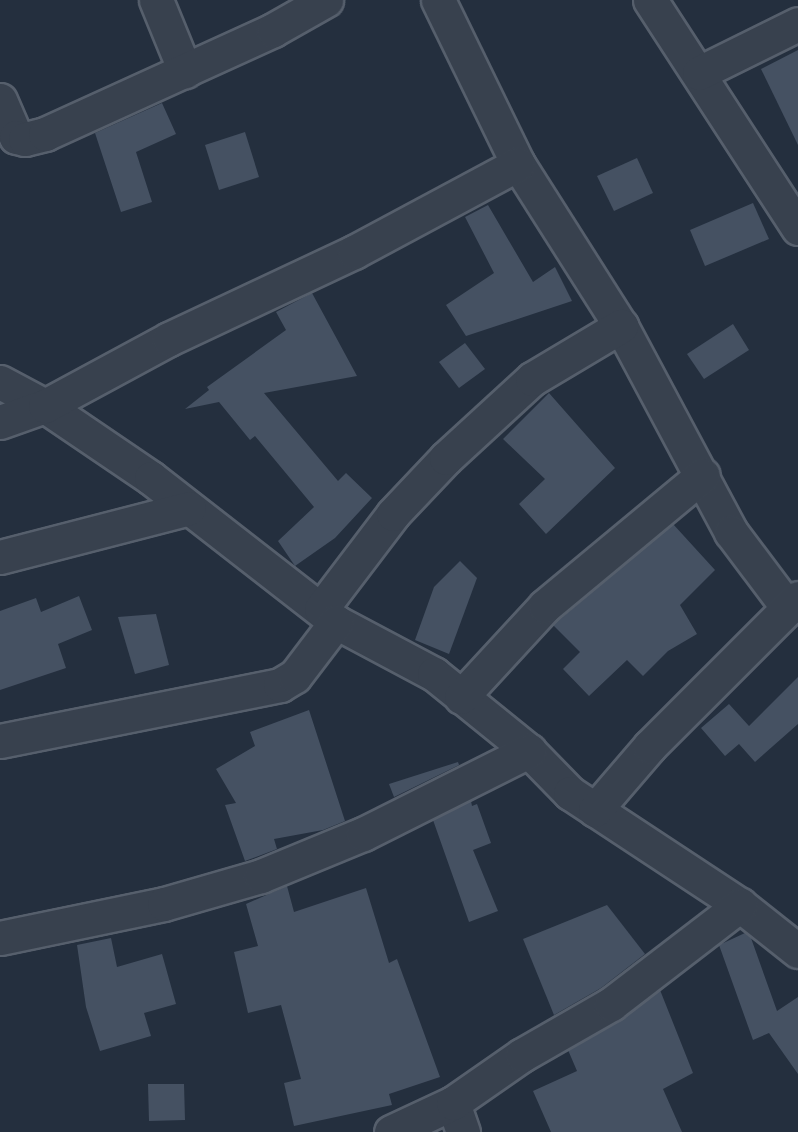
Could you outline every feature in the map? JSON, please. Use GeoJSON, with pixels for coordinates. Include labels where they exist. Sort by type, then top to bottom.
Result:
{"type":"FeatureCollection","features":[{"type":"Feature","properties":{"kind":"street"},"geometry":{"type":"LineString","coordinates":[[156,0],[185,71]]}},
{"type":"Feature","properties":{"kind":"street"},"geometry":{"type":"LineString","coordinates":[[0,100],[14,134],[25,140],[45,134],[185,71],[326,0]]}},
{"type":"Feature","properties":{"kind":"street"},"geometry":{"type":"LineString","coordinates":[[438,0],[518,164],[621,326],[703,475],[731,532],[793,603],[650,746],[595,810]]}},
{"type":"Feature","properties":{"kind":"street"},"geometry":{"type":"LineString","coordinates":[[650,0],[798,228]]}},
{"type":"Feature","properties":{"kind":"street"},"geometry":{"type":"LineString","coordinates":[[699,73],[798,24]]}},
{"type":"Feature","properties":{"kind":"street"},"geometry":{"type":"LineString","coordinates":[[0,422],[45,406],[169,339],[354,252],[518,164]]}},
{"type":"Feature","properties":{"kind":"street"},"geometry":{"type":"LineString","coordinates":[[0,741],[280,685],[295,676],[328,615],[393,514],[446,458],[532,379],[621,326]]}},
{"type":"Feature","properties":{"kind":"street"},"geometry":{"type":"LineString","coordinates":[[0,382],[45,406],[189,508],[328,615],[434,675],[529,752],[570,793],[740,905],[798,951]]}},
{"type":"Feature","properties":{"kind":"street"},"geometry":{"type":"LineString","coordinates":[[461,697],[545,606],[703,475]]}},
{"type":"Feature","properties":{"kind":"street"},"geometry":{"type":"LineString","coordinates":[[0,557],[189,508]]}},
{"type":"Feature","properties":{"kind":"street"},"geometry":{"type":"LineString","coordinates":[[0,938],[164,904],[261,876],[363,834],[529,752]]}},
{"type":"Feature","properties":{"kind":"street"},"geometry":{"type":"LineString","coordinates":[[391,1132],[458,1118],[522,1055],[611,1004],[740,905]]}},
{"type":"Feature","properties":{"kind":"building"},"geometry":{"type":"Polygon","coordinates":[[[798,50],[798,145],[761,69],[798,50]]]}},
{"type":"Feature","properties":{"kind":"building"},"geometry":{"type":"Polygon","coordinates":[[[162,103],[176,134],[136,152],[152,202],[121,212],[95,133],[162,103]]]}},
{"type":"Feature","properties":{"kind":"building"},"geometry":{"type":"Polygon","coordinates":[[[245,132],[259,177],[219,190],[205,145],[245,132]]]}},
{"type":"Feature","properties":{"kind":"building"},"geometry":{"type":"Polygon","coordinates":[[[637,158],[653,193],[614,211],[597,176],[637,158]]]}},
{"type":"Feature","properties":{"kind":"building"},"geometry":{"type":"Polygon","coordinates":[[[753,203],[769,239],[705,266],[690,230],[753,203]]]}},
{"type":"Feature","properties":{"kind":"building"},"geometry":{"type":"Polygon","coordinates":[[[488,205],[533,282],[555,267],[572,301],[466,336],[446,305],[494,273],[465,217],[488,205]]]}},
{"type":"Feature","properties":{"kind":"building"},"geometry":{"type":"Polygon","coordinates":[[[312,293],[357,376],[264,393],[338,481],[346,473],[372,498],[335,538],[295,566],[278,541],[314,507],[255,436],[250,440],[219,402],[185,409],[209,390],[207,387],[286,330],[276,312],[312,293]]]}},
{"type":"Feature","properties":{"kind":"building"},"geometry":{"type":"Polygon","coordinates":[[[733,324],[749,350],[704,379],[687,354],[733,324]]]}},
{"type":"Feature","properties":{"kind":"building"},"geometry":{"type":"Polygon","coordinates":[[[465,343],[485,369],[459,388],[439,362],[465,343]]]}},
{"type":"Feature","properties":{"kind":"building"},"geometry":{"type":"Polygon","coordinates":[[[549,393],[615,468],[546,534],[519,504],[545,479],[503,439],[549,393]]]}},
{"type":"Feature","properties":{"kind":"building"},"geometry":{"type":"Polygon","coordinates":[[[673,524],[715,570],[680,605],[697,634],[668,651],[643,676],[627,660],[589,696],[563,669],[580,652],[553,625],[673,524]]]}},
{"type":"Feature","properties":{"kind":"building"},"geometry":{"type":"Polygon","coordinates":[[[460,561],[477,578],[449,654],[415,640],[434,587],[460,561]]]}},
{"type":"Feature","properties":{"kind":"building"},"geometry":{"type":"Polygon","coordinates":[[[79,596],[92,630],[58,644],[66,668],[0,690],[0,611],[36,598],[41,612],[79,596]]]}},
{"type":"Feature","properties":{"kind":"building"},"geometry":{"type":"Polygon","coordinates":[[[156,614],[169,665],[135,674],[118,617],[156,614]]]}},
{"type":"Feature","properties":{"kind":"building"},"geometry":{"type":"Polygon","coordinates":[[[798,677],[798,724],[755,762],[739,744],[725,756],[701,728],[729,704],[749,726],[798,677]]]}},
{"type":"Feature","properties":{"kind":"building"},"geometry":{"type":"Polygon","coordinates":[[[309,710],[345,821],[323,830],[274,839],[277,849],[245,861],[225,805],[236,803],[216,769],[255,746],[250,732],[309,710]]]}},
{"type":"Feature","properties":{"kind":"building"},"geometry":{"type":"Polygon","coordinates":[[[458,762],[459,765],[394,797],[389,784],[458,762]]]}},
{"type":"Feature","properties":{"kind":"building"},"geometry":{"type":"Polygon","coordinates":[[[471,801],[472,806],[477,804],[491,843],[473,850],[498,911],[469,922],[433,820],[471,801]]]}},
{"type":"Feature","properties":{"kind":"building"},"geometry":{"type":"Polygon","coordinates":[[[287,886],[294,912],[366,888],[389,963],[397,959],[440,1077],[389,1094],[392,1105],[294,1126],[284,1083],[301,1079],[281,1005],[248,1013],[234,952],[258,946],[246,904],[287,886]]]}},
{"type":"Feature","properties":{"kind":"building"},"geometry":{"type":"Polygon","coordinates":[[[607,905],[645,954],[601,988],[554,1015],[523,939],[607,905]]]}},
{"type":"Feature","properties":{"kind":"building"},"geometry":{"type":"Polygon","coordinates":[[[745,933],[751,938],[777,1011],[798,997],[798,1074],[769,1033],[753,1040],[719,945],[745,933]]]}},
{"type":"Feature","properties":{"kind":"building"},"geometry":{"type":"Polygon","coordinates":[[[111,938],[117,967],[162,954],[176,1004],[144,1013],[151,1036],[100,1051],[86,1007],[77,945],[111,938]]]}},
{"type":"Feature","properties":{"kind":"building"},"geometry":{"type":"Polygon","coordinates":[[[660,990],[693,1073],[663,1089],[682,1132],[551,1132],[533,1091],[577,1071],[568,1050],[620,1020],[660,990]]]}},
{"type":"Feature","properties":{"kind":"building"},"geometry":{"type":"Polygon","coordinates":[[[148,1084],[184,1084],[185,1120],[149,1121],[148,1084]]]}}]}
